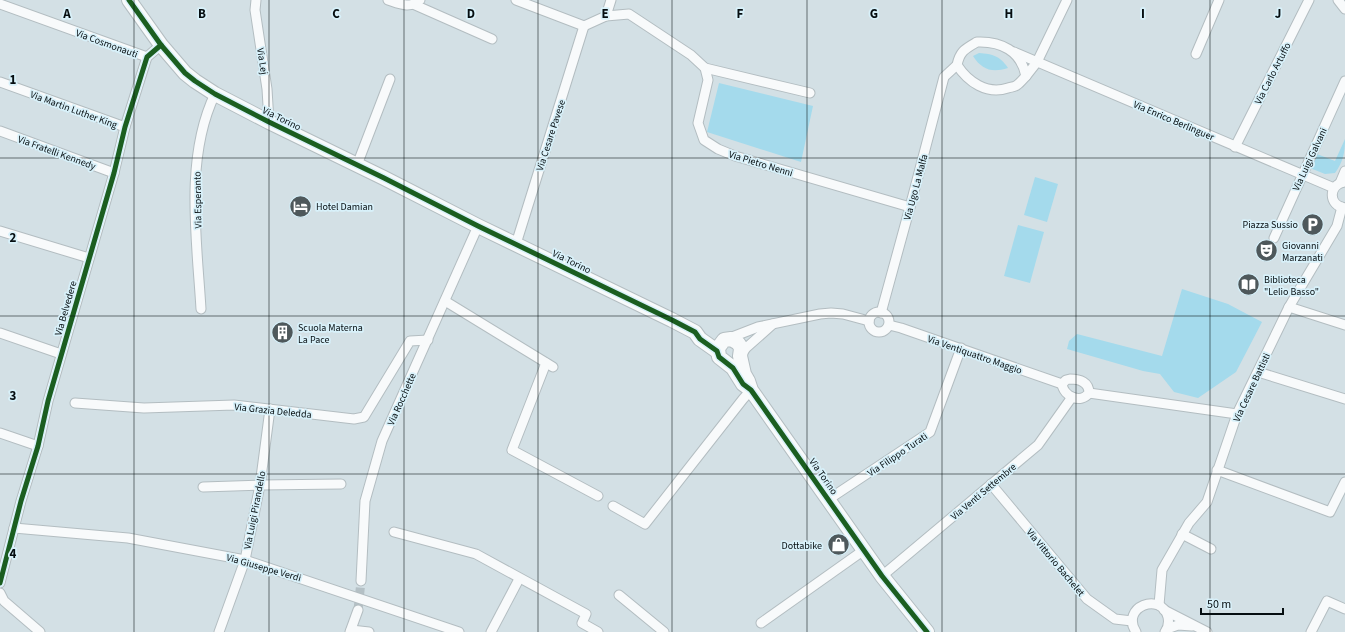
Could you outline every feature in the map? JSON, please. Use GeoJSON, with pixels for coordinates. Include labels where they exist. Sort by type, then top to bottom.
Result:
{"type":"FeatureCollection","features":[{"type":"Feature","properties":{"kind":"main road","name":"Via Torino"},"geometry":{"type":"LineString","coordinates":[[129,0],[161,45],[185,72],[195,81],[215,94],[478,226],[672,320],[695,332],[700,338],[723,344]]}},
{"type":"Feature","properties":{"kind":"main road","name":"Via Torino"},"geometry":{"type":"LineString","coordinates":[[751,390],[743,384],[733,368],[719,357],[723,344],[731,339],[738,343],[741,349],[740,356],[744,374],[751,390],[882,576],[927,632]]}},
{"type":"Feature","properties":{"kind":"main road"},"geometry":{"type":"LineString","coordinates":[[726,362],[732,362],[740,356]]}},
{"type":"Feature","properties":{"kind":"street","name":"Via Lej"},"geometry":{"type":"LineString","coordinates":[[256,0],[255,10],[267,89],[269,122]]}},
{"type":"Feature","properties":{"kind":"street"},"geometry":{"type":"LineString","coordinates":[[388,0],[407,5],[418,2],[492,39]]}},
{"type":"Feature","properties":{"kind":"street"},"geometry":{"type":"LineString","coordinates":[[516,0],[584,26],[606,16],[629,14],[691,55],[705,68],[810,94]]}},
{"type":"Feature","properties":{"kind":"street"},"geometry":{"type":"LineString","coordinates":[[606,16],[610,0]]}},
{"type":"Feature","properties":{"kind":"street"},"geometry":{"type":"LineString","coordinates":[[1026,76],[1024,66],[1014,52],[990,42],[977,42],[966,48],[959,55],[957,65],[963,74],[975,84],[987,89],[1001,90],[1017,85],[1026,76],[1037,62],[1067,0]]}},
{"type":"Feature","properties":{"kind":"street"},"geometry":{"type":"LineString","coordinates":[[1196,54],[1219,0]]}},
{"type":"Feature","properties":{"kind":"street","name":"Via Carlo Artuffo"},"geometry":{"type":"LineString","coordinates":[[1235,147],[1309,0]]}},
{"type":"Feature","properties":{"kind":"street"},"geometry":{"type":"LineString","coordinates":[[1338,0],[1345,9]]}},
{"type":"Feature","properties":{"kind":"street","name":"Via Cosmonauti"},"geometry":{"type":"LineString","coordinates":[[0,4],[146,58]]}},
{"type":"Feature","properties":{"kind":"street","name":"Via Cesare Pavese"},"geometry":{"type":"LineString","coordinates":[[516,244],[584,26]]}},
{"type":"Feature","properties":{"kind":"street"},"geometry":{"type":"LineString","coordinates":[[146,58],[161,45]]}},
{"type":"Feature","properties":{"kind":"street","name":"Via Enrico Berlinguer"},"geometry":{"type":"LineString","coordinates":[[1014,52],[1302,176],[1340,184]]}},
{"type":"Feature","properties":{"kind":"street","name":"Via Belvedere"},"geometry":{"type":"LineString","coordinates":[[0,583],[14,528],[38,446],[61,354],[146,58]]}},
{"type":"Feature","properties":{"kind":"street","name":"Via Ugo La Malfa"},"geometry":{"type":"LineString","coordinates":[[880,313],[910,207],[944,77],[957,65]]}},
{"type":"Feature","properties":{"kind":"street","name":"Via Pietro Nenni"},"geometry":{"type":"LineString","coordinates":[[705,68],[708,80],[698,123],[704,140],[713,146],[735,156],[910,207]]}},
{"type":"Feature","properties":{"kind":"street"},"geometry":{"type":"LineString","coordinates":[[357,165],[390,79]]}},
{"type":"Feature","properties":{"kind":"street","name":"Via Luigi Galvani"},"geometry":{"type":"LineString","coordinates":[[1274,238],[1345,81]]}},
{"type":"Feature","properties":{"kind":"street","name":"Via Martin Luther King"},"geometry":{"type":"LineString","coordinates":[[0,82],[125,127]]}},
{"type":"Feature","properties":{"kind":"street","name":"Via Esperanto"},"geometry":{"type":"LineString","coordinates":[[201,310],[195,198],[196,162],[202,131],[215,94]]}},
{"type":"Feature","properties":{"kind":"street","name":"Via Fratelli Kennedy"},"geometry":{"type":"LineString","coordinates":[[0,131],[114,173]]}},
{"type":"Feature","properties":{"kind":"street"},"geometry":{"type":"LineString","coordinates":[[1340,184],[1345,171]]}},
{"type":"Feature","properties":{"kind":"street","name":"Via Cesare Battisti"},"geometry":{"type":"LineString","coordinates":[[1166,631],[1168,620],[1162,608],[1162,570],[1189,523],[1207,502],[1237,414],[1289,307],[1337,226],[1344,208],[1337,205],[1333,200],[1332,195],[1340,184]]}},
{"type":"Feature","properties":{"kind":"street","name":"Via Rocchette"},"geometry":{"type":"LineString","coordinates":[[361,581],[365,501],[382,441],[478,226]]}},
{"type":"Feature","properties":{"kind":"street"},"geometry":{"type":"LineString","coordinates":[[0,231],[89,258]]}},
{"type":"Feature","properties":{"kind":"street"},"geometry":{"type":"LineString","coordinates":[[445,301],[549,365],[512,450],[598,496]]}},
{"type":"Feature","properties":{"kind":"street"},"geometry":{"type":"LineString","coordinates":[[1289,307],[1345,326]]}},
{"type":"Feature","properties":{"kind":"street"},"geometry":{"type":"LineString","coordinates":[[723,344],[758,327],[831,313],[843,314],[869,321]]}},
{"type":"Feature","properties":{"kind":"street"},"geometry":{"type":"LineString","coordinates":[[880,313],[887,317],[889,325],[884,331],[876,332],[871,328],[869,321],[872,315],[880,313]]}},
{"type":"Feature","properties":{"kind":"street"},"geometry":{"type":"LineString","coordinates":[[740,356],[746,348],[773,324]]}},
{"type":"Feature","properties":{"kind":"street","name":"Via Ventiquattro Maggio"},"geometry":{"type":"LineString","coordinates":[[889,325],[1062,384]]}},
{"type":"Feature","properties":{"kind":"street"},"geometry":{"type":"LineString","coordinates":[[0,333],[61,354]]}},
{"type":"Feature","properties":{"kind":"street","name":"Via Grazia Deledda"},"geometry":{"type":"LineString","coordinates":[[75,403],[144,408],[234,405],[354,419],[364,417],[410,342],[428,340]]}},
{"type":"Feature","properties":{"kind":"street","name":"Via Filippo Turati"},"geometry":{"type":"LineString","coordinates":[[829,499],[930,432],[960,348]]}},
{"type":"Feature","properties":{"kind":"street"},"geometry":{"type":"LineString","coordinates":[[1258,372],[1345,399]]}},
{"type":"Feature","properties":{"kind":"street"},"geometry":{"type":"LineString","coordinates":[[1070,379],[1080,381],[1088,387],[1089,393],[1082,399],[1072,397],[1064,391],[1062,384],[1066,380],[1070,379]]}},
{"type":"Feature","properties":{"kind":"street"},"geometry":{"type":"LineString","coordinates":[[613,506],[645,524],[751,390]]}},
{"type":"Feature","properties":{"kind":"street"},"geometry":{"type":"LineString","coordinates":[[1089,393],[1237,414]]}},
{"type":"Feature","properties":{"kind":"street","name":"Via Venti Settembre"},"geometry":{"type":"LineString","coordinates":[[882,576],[1038,445],[1072,397]]}},
{"type":"Feature","properties":{"kind":"street","name":"Via Luigi Pirandello"},"geometry":{"type":"LineString","coordinates":[[219,632],[245,560],[260,484],[270,409]]}},
{"type":"Feature","properties":{"kind":"street"},"geometry":{"type":"LineString","coordinates":[[0,433],[38,446]]}},
{"type":"Feature","properties":{"kind":"street"},"geometry":{"type":"LineString","coordinates":[[1217,470],[1330,512],[1345,482]]}},
{"type":"Feature","properties":{"kind":"street"},"geometry":{"type":"LineString","coordinates":[[203,487],[260,484],[341,484]]}},
{"type":"Feature","properties":{"kind":"street","name":"Via Vittorio Bachelet"},"geometry":{"type":"LineString","coordinates":[[991,484],[1087,599],[1115,620],[1132,621]]}},
{"type":"Feature","properties":{"kind":"street","name":"Via Giuseppe Verdi"},"geometry":{"type":"LineString","coordinates":[[14,528],[128,538],[245,560],[459,632]]}},
{"type":"Feature","properties":{"kind":"street"},"geometry":{"type":"LineString","coordinates":[[394,532],[476,554],[519,579],[586,614],[582,623],[598,632]]}},
{"type":"Feature","properties":{"kind":"street"},"geometry":{"type":"LineString","coordinates":[[1182,534],[1211,548]]}},
{"type":"Feature","properties":{"kind":"street"},"geometry":{"type":"LineString","coordinates":[[761,623],[864,550]]}},
{"type":"Feature","properties":{"kind":"street"},"geometry":{"type":"LineString","coordinates":[[491,632],[519,579]]}},
{"type":"Feature","properties":{"kind":"street"},"geometry":{"type":"LineString","coordinates":[[619,595],[664,632]]}},
{"type":"Feature","properties":{"kind":"street"},"geometry":{"type":"LineString","coordinates":[[1,600],[40,632]]}},
{"type":"Feature","properties":{"kind":"street"},"geometry":{"type":"LineString","coordinates":[[1311,632],[1328,601],[1345,609]]}},
{"type":"Feature","properties":{"kind":"street"},"geometry":{"type":"LineString","coordinates":[[1136,632],[1132,626],[1133,614],[1141,606],[1153,603],[1207,632]]}},
{"type":"Feature","properties":{"kind":"street"},"geometry":{"type":"LineString","coordinates":[[358,610],[351,631],[369,632]]}},
{"type":"Feature","properties":{"kind":"street"},"geometry":{"type":"LineString","coordinates":[[1166,631],[1178,625],[1196,626]]}},
{"type":"Feature","properties":{"kind":"shaded area"},"geometry":{"type":"Polygon","coordinates":[[[979,53],[996,56],[1008,68],[992,70],[984,67],[976,61],[973,56],[979,53]]]}},
{"type":"Feature","properties":{"kind":"shaded area"},"geometry":{"type":"Polygon","coordinates":[[[719,83],[813,106],[801,162],[707,132],[719,83]]]}},
{"type":"Feature","properties":{"kind":"shaded area"},"geometry":{"type":"Polygon","coordinates":[[[1345,139],[1343,157],[1335,173],[1325,174],[1310,168],[1317,154],[1335,161],[1345,139]]]}},
{"type":"Feature","properties":{"kind":"shaded area"},"geometry":{"type":"Polygon","coordinates":[[[1035,177],[1058,184],[1047,222],[1024,215],[1035,177]]]}},
{"type":"Feature","properties":{"kind":"shaded area"},"geometry":{"type":"Polygon","coordinates":[[[1018,225],[1044,232],[1030,283],[1004,276],[1018,225]]]}},
{"type":"Feature","properties":{"kind":"shaded area"},"geometry":{"type":"Polygon","coordinates":[[[1182,289],[1228,304],[1262,322],[1236,372],[1198,398],[1174,392],[1160,374],[1143,371],[1067,349],[1069,341],[1077,334],[1162,356],[1182,289]]]}},
{"type":"Feature","properties":{"kind":"tunnel"},"geometry":{"type":"LineString","coordinates":[[358,610],[361,581]]}},
{"type":"Feature","properties":{"kind":"cycle path"},"geometry":{"type":"LineString","coordinates":[[129,0],[161,45],[185,73],[215,94],[478,226],[695,332],[700,339],[717,351],[719,357],[733,368],[743,384],[751,390],[882,576],[927,632]]}},
{"type":"Feature","properties":{"kind":"cycle path"},"geometry":{"type":"LineString","coordinates":[[0,583],[21,501],[38,446],[48,401],[114,173],[125,127],[147,57],[161,45]]}},
{"type":"Feature","properties":{"kind":"place","name":"Hotel Damian"},"geometry":{"type":"Point","coordinates":[301,206]}},
{"type":"Feature","properties":{"kind":"place","name":"Piazza Sussio"},"geometry":{"type":"Point","coordinates":[1313,224]}},
{"type":"Feature","properties":{"kind":"place","name":"Giovanni Marzanati"},"geometry":{"type":"Point","coordinates":[1266,251]}},
{"type":"Feature","properties":{"kind":"place","name":"Biblioteca \"Lelio Basso\""},"geometry":{"type":"Point","coordinates":[1248,285]}},
{"type":"Feature","properties":{"kind":"place","name":"Scuola Materna La Pace"},"geometry":{"type":"Point","coordinates":[282,333]}},
{"type":"Feature","properties":{"kind":"place","name":"Dottabike"},"geometry":{"type":"Point","coordinates":[838,545]}}]}
